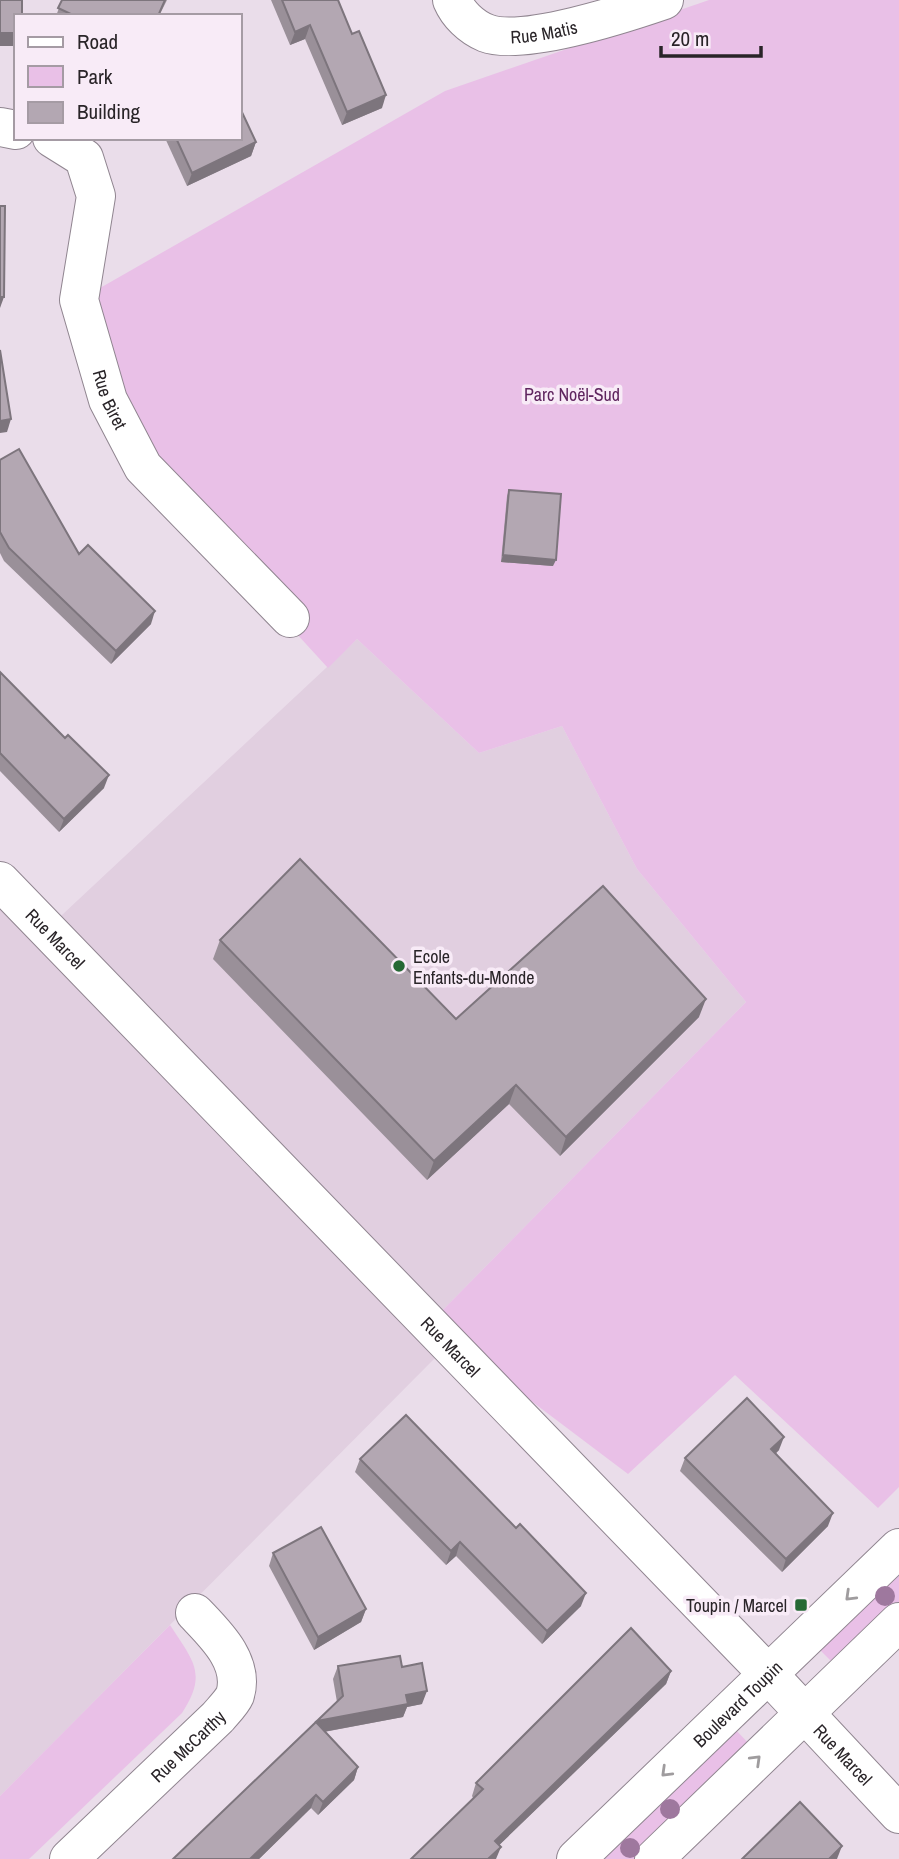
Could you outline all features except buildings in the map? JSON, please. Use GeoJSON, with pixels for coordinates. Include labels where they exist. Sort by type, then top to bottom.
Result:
{"type":"FeatureCollection","features":[{"type":"Feature","properties":{"kind":"street","name":"Rue Matis"},"geometry":{"type":"LineString","coordinates":[[452,0],[458,14],[486,33],[528,37],[656,3]]}},
{"type":"Feature","properties":{"kind":"street","name":"Rue Biret"},"geometry":{"type":"LineString","coordinates":[[55,140],[84,158],[96,196],[79,300],[108,400],[144,467],[290,618]]}},
{"type":"Feature","properties":{"kind":"street","name":"Rue Marcel"},"geometry":{"type":"LineString","coordinates":[[0,881],[768,1674],[899,1814]]}},
{"type":"Feature","properties":{"kind":"street","name":"Boulevard Toupin"},"geometry":{"type":"LineString","coordinates":[[576,1859],[899,1548]]}},
{"type":"Feature","properties":{"kind":"street","name":"Rue McCarthy"},"geometry":{"type":"LineString","coordinates":[[69,1859],[218,1717],[235,1695],[235,1672],[226,1645],[195,1613]]}},
{"type":"Feature","properties":{"kind":"street"},"geometry":{"type":"LineString","coordinates":[[654,1859],[899,1622]]}},
{"type":"Feature","properties":{"kind":"shaded area"},"geometry":{"type":"Polygon","coordinates":[[[357,639],[479,753],[562,726],[637,869],[746,1002],[429,1324],[72,957],[435,1358],[0,1796],[0,877],[47,929],[357,639]]]}},
{"type":"Feature","properties":{"kind":"green space","name":"Parc Noël-Sud"},"geometry":{"type":"Polygon","coordinates":[[[709,0],[899,0],[899,1487],[878,1508],[735,1375],[628,1474],[429,1324],[746,1002],[637,869],[562,726],[479,753],[357,639],[328,668],[150,474],[79,300],[445,91],[709,0]]]}},
{"type":"Feature","properties":{"kind":"green space"},"geometry":{"type":"Polygon","coordinates":[[[899,1564],[899,1604],[835,1665],[815,1645],[899,1564]]]}},
{"type":"Feature","properties":{"kind":"green space"},"geometry":{"type":"Polygon","coordinates":[[[170,1625],[191,1658],[196,1677],[190,1699],[182,1713],[29,1859],[0,1859],[0,1796],[170,1625]]]}},
{"type":"Feature","properties":{"kind":"green space"},"geometry":{"type":"Polygon","coordinates":[[[732,1726],[752,1747],[636,1859],[595,1859],[732,1726]]]}},
{"type":"Feature","properties":{"kind":"place","name":"Ecole Enfants-du-Monde"},"geometry":{"type":"Point","coordinates":[399,966]}},
{"type":"Feature","properties":{"kind":"place","name":"Toupin / Marcel"},"geometry":{"type":"Point","coordinates":[801,1605]}}]}
